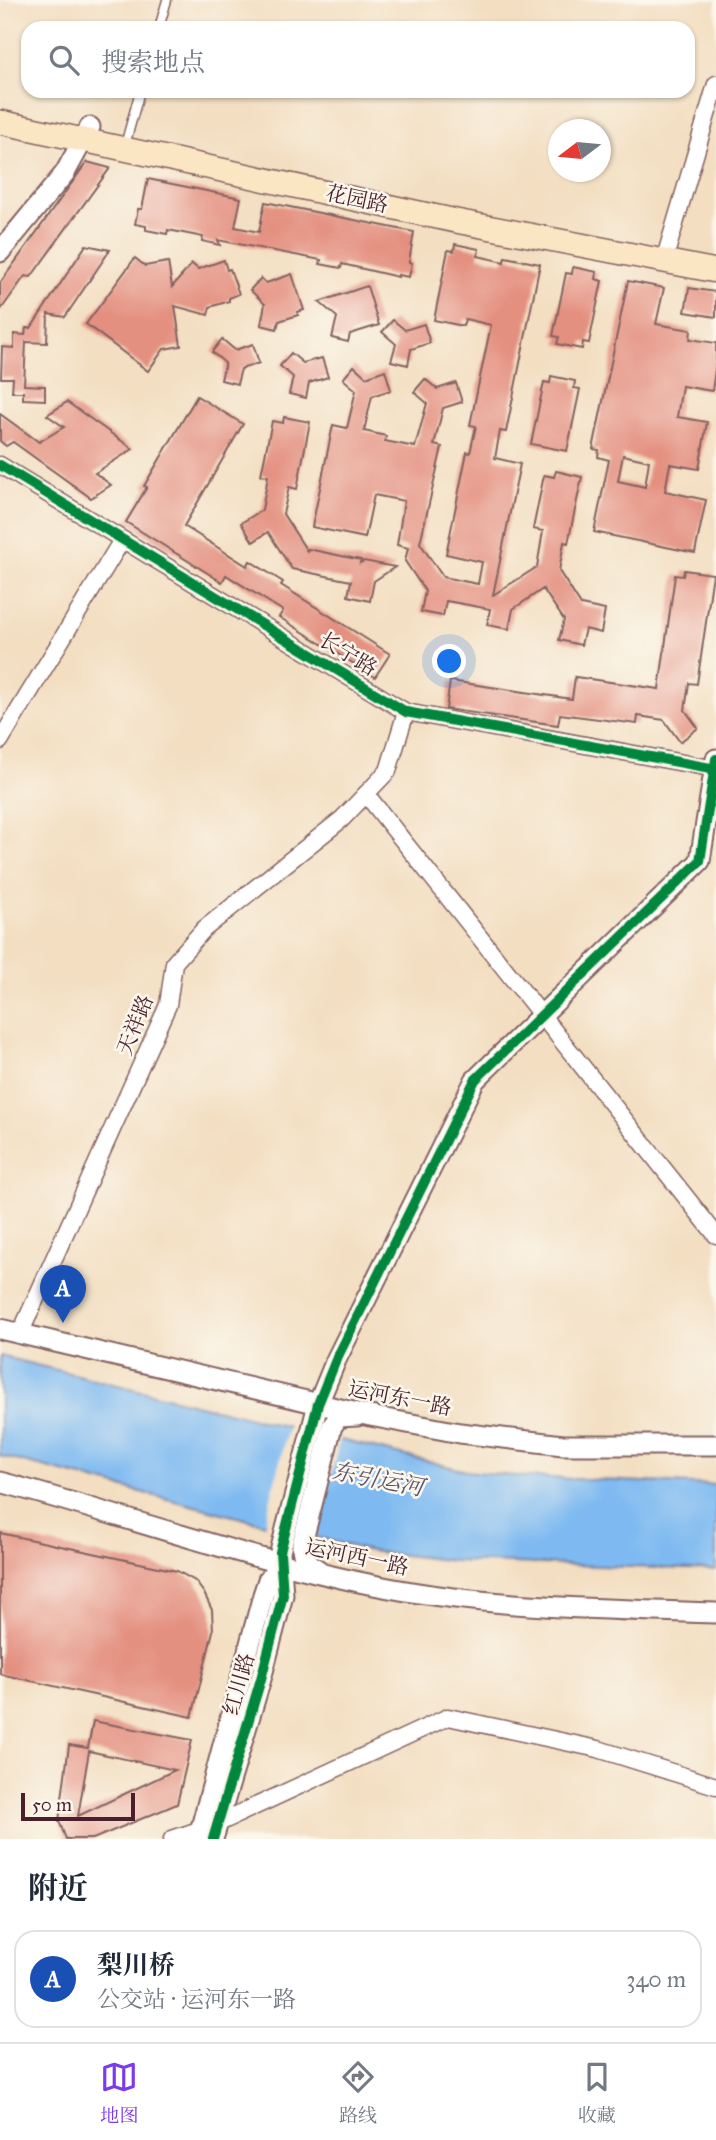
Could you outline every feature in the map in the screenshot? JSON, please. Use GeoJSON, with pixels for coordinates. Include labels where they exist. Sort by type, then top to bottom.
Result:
{"type":"FeatureCollection","features":[{"type":"Feature","properties":{"kind":"main road","name":"花园路"},"geometry":{"type":"LineString","coordinates":[[0,108],[87,133]]}},
{"type":"Feature","properties":{"kind":"main road","name":"花园路"},"geometry":{"type":"LineString","coordinates":[[0,122],[126,141],[456,221],[666,254],[716,255]]}},
{"type":"Feature","properties":{"kind":"main road","name":"花园路"},"geometry":{"type":"LineString","coordinates":[[666,254],[716,271]]}},
{"type":"Feature","properties":{"kind":"street"},"geometry":{"type":"LineString","coordinates":[[666,254],[716,84]]}},
{"type":"Feature","properties":{"kind":"street"},"geometry":{"type":"LineString","coordinates":[[0,252],[65,173],[87,133]]}},
{"type":"Feature","properties":{"kind":"street","name":"长宁路"},"geometry":{"type":"LineString","coordinates":[[1,467],[406,712],[715,765]]}},
{"type":"Feature","properties":{"kind":"street"},"geometry":{"type":"LineString","coordinates":[[0,741],[122,540]]}},
{"type":"Feature","properties":{"kind":"street","name":"天祥路"},"geometry":{"type":"LineString","coordinates":[[20,1334],[168,1005],[174,963],[204,929],[342,819],[388,771],[406,712]]}},
{"type":"Feature","properties":{"kind":"street","name":"红川路"},"geometry":{"type":"LineString","coordinates":[[208,1833],[283,1595],[280,1552],[293,1541],[321,1431],[318,1404],[336,1360],[475,1080],[700,861],[715,765]]}},
{"type":"Feature","properties":{"kind":"street"},"geometry":{"type":"LineString","coordinates":[[366,794],[716,1235]]}},
{"type":"Feature","properties":{"kind":"street","name":"运河东一路"},"geometry":{"type":"LineString","coordinates":[[0,1329],[370,1416],[460,1433],[563,1445],[716,1445]]}},
{"type":"Feature","properties":{"kind":"street"},"geometry":{"type":"LineString","coordinates":[[321,1431],[331,1426],[339,1417],[370,1416]]}},
{"type":"Feature","properties":{"kind":"street","name":"运河西一路"},"geometry":{"type":"LineString","coordinates":[[0,1482],[281,1563],[390,1588],[490,1603],[716,1613]]}},
{"type":"Feature","properties":{"kind":"street"},"geometry":{"type":"LineString","coordinates":[[293,1541],[308,1563],[327,1575]]}},
{"type":"Feature","properties":{"kind":"street"},"geometry":{"type":"LineString","coordinates":[[172,1839],[208,1833],[448,1717],[598,1748],[716,1786]]}},
{"type":"Feature","properties":{"kind":"lane"},"geometry":{"type":"LineString","coordinates":[[161,21],[167,0]]}},
{"type":"Feature","properties":{"kind":"lane"},"geometry":{"type":"LineString","coordinates":[[126,141],[139,98]]}},
{"type":"Feature","properties":{"kind":"water","name":"东引运河"},"geometry":{"type":"Polygon","coordinates":[[[0,1356],[467,1471],[526,1477],[716,1485],[716,1570],[454,1561],[370,1551],[0,1456],[0,1356]]]}},
{"type":"Feature","properties":{"kind":"pier"},"geometry":{"type":"Polygon","coordinates":[[[289,1423],[341,1435],[315,1540],[264,1527],[289,1423]]]}},
{"type":"Feature","properties":{"kind":"building"},"geometry":{"type":"Polygon","coordinates":[[[87,162],[110,168],[31,277],[25,276],[0,311],[0,283],[87,162]]]}},
{"type":"Feature","properties":{"kind":"building"},"geometry":{"type":"Polygon","coordinates":[[[148,179],[241,198],[235,227],[259,232],[265,202],[414,232],[409,277],[342,264],[341,268],[320,264],[321,260],[218,240],[220,245],[202,241],[203,237],[168,230],[167,234],[146,230],[146,226],[135,224],[138,209],[142,209],[148,179]]]}},
{"type":"Feature","properties":{"kind":"building"},"geometry":{"type":"Polygon","coordinates":[[[455,244],[479,249],[478,256],[504,262],[505,257],[540,264],[506,432],[500,431],[495,458],[520,464],[493,595],[537,567],[543,531],[533,529],[544,475],[554,477],[556,471],[582,477],[559,571],[581,605],[605,610],[601,633],[585,629],[581,645],[559,640],[564,620],[543,589],[513,609],[509,629],[487,625],[490,609],[446,601],[443,616],[421,612],[425,591],[405,561],[408,548],[397,545],[404,501],[374,495],[365,538],[312,527],[333,425],[347,428],[356,390],[343,379],[354,366],[366,377],[385,370],[391,390],[372,396],[364,431],[386,436],[385,441],[415,447],[427,403],[414,392],[425,379],[437,389],[456,383],[462,402],[443,408],[434,445],[442,447],[420,543],[443,577],[478,584],[482,562],[446,554],[467,452],[470,453],[476,426],[470,425],[491,325],[465,319],[463,326],[434,320],[448,250],[454,251],[455,244]]]}},
{"type":"Feature","properties":{"kind":"building"},"geometry":{"type":"Polygon","coordinates":[[[86,245],[110,250],[65,317],[48,314],[47,343],[26,342],[24,385],[45,386],[45,400],[23,399],[23,392],[12,392],[13,378],[1,378],[2,347],[14,348],[14,334],[25,335],[26,328],[31,328],[86,245]]]}},
{"type":"Feature","properties":{"kind":"building"},"geometry":{"type":"Polygon","coordinates":[[[135,258],[145,266],[168,262],[172,287],[192,264],[198,269],[224,260],[239,294],[229,298],[229,301],[210,307],[208,315],[175,306],[181,346],[164,349],[148,371],[86,324],[135,258]]]}},
{"type":"Feature","properties":{"kind":"building"},"geometry":{"type":"Polygon","coordinates":[[[573,267],[597,272],[596,279],[602,281],[589,343],[583,342],[582,349],[557,344],[559,337],[553,336],[566,273],[572,274],[573,267]]]}},
{"type":"Feature","properties":{"kind":"building"},"geometry":{"type":"Polygon","coordinates":[[[292,274],[304,310],[297,312],[298,315],[279,321],[277,329],[261,325],[265,304],[250,290],[261,278],[266,283],[292,274]]]}},
{"type":"Feature","properties":{"kind":"building"},"geometry":{"type":"Polygon","coordinates":[[[628,281],[664,288],[656,324],[691,330],[690,339],[716,343],[712,391],[682,386],[677,417],[707,422],[699,469],[670,464],[665,491],[706,500],[695,553],[594,532],[609,460],[598,457],[599,450],[593,449],[628,281]],[[623,455],[618,481],[645,487],[649,461],[623,455]]]}},
{"type":"Feature","properties":{"kind":"building"},"geometry":{"type":"Polygon","coordinates":[[[367,286],[379,325],[350,334],[348,342],[332,338],[337,317],[319,302],[367,286]]]}},
{"type":"Feature","properties":{"kind":"building"},"geometry":{"type":"Polygon","coordinates":[[[689,288],[716,292],[716,317],[685,312],[689,288]]]}},
{"type":"Feature","properties":{"kind":"building"},"geometry":{"type":"Polygon","coordinates":[[[393,320],[405,330],[424,324],[430,343],[411,349],[408,365],[391,361],[396,344],[382,332],[393,320]]]}},
{"type":"Feature","properties":{"kind":"building"},"geometry":{"type":"Polygon","coordinates":[[[222,339],[235,350],[253,344],[259,363],[241,369],[237,384],[221,380],[225,363],[212,352],[222,339]]]}},
{"type":"Feature","properties":{"kind":"building"},"geometry":{"type":"Polygon","coordinates":[[[291,353],[303,363],[322,358],[328,377],[309,383],[306,398],[289,394],[293,377],[280,366],[291,353]]]}},
{"type":"Feature","properties":{"kind":"building"},"geometry":{"type":"Polygon","coordinates":[[[551,376],[575,381],[574,388],[580,389],[567,451],[531,444],[544,382],[550,383],[551,376]]]}},
{"type":"Feature","properties":{"kind":"building"},"geometry":{"type":"Polygon","coordinates":[[[197,396],[243,424],[184,526],[247,566],[250,561],[283,582],[281,585],[390,654],[375,677],[279,617],[283,611],[226,575],[222,582],[126,522],[197,396]]]}},
{"type":"Feature","properties":{"kind":"building"},"geometry":{"type":"Polygon","coordinates":[[[67,402],[133,449],[95,473],[111,485],[91,498],[13,442],[6,446],[0,441],[0,414],[39,442],[64,427],[47,415],[67,402]]]}},
{"type":"Feature","properties":{"kind":"building"},"geometry":{"type":"Polygon","coordinates":[[[284,417],[310,422],[297,489],[289,487],[283,514],[307,551],[308,549],[361,560],[360,563],[364,561],[395,567],[374,581],[370,601],[348,596],[351,581],[292,569],[268,532],[253,542],[241,523],[262,510],[268,476],[261,475],[272,421],[283,423],[284,417]]]}},
{"type":"Feature","properties":{"kind":"building"},"geometry":{"type":"Polygon","coordinates":[[[684,570],[713,574],[697,684],[689,683],[685,710],[698,728],[680,742],[664,720],[638,716],[637,724],[560,714],[558,725],[446,709],[450,681],[572,699],[575,677],[659,689],[675,575],[683,576],[684,570]]]}},
{"type":"Feature","properties":{"kind":"building"},"geometry":{"type":"Polygon","coordinates":[[[0,1533],[177,1571],[195,1581],[212,1610],[213,1631],[192,1717],[0,1674],[0,1533]]]}},
{"type":"Feature","properties":{"kind":"building"},"geometry":{"type":"Polygon","coordinates":[[[93,1721],[192,1740],[177,1804],[93,1839],[66,1839],[59,1821],[69,1745],[88,1748],[93,1721]],[[89,1751],[78,1816],[175,1770],[89,1751]]]}},
{"type":"Feature","properties":{"kind":"cycle path"},"geometry":{"type":"LineString","coordinates":[[0,465],[406,712],[716,769]]}},
{"type":"Feature","properties":{"kind":"cycle path"},"geometry":{"type":"LineString","coordinates":[[213,1839],[283,1595],[280,1552],[318,1404],[336,1360],[475,1080],[700,861],[716,759]]}},
{"type":"Feature","properties":{"kind":"place","name":"梨川桥"},"geometry":{"type":"Point","coordinates":[63,1323]}}]}
